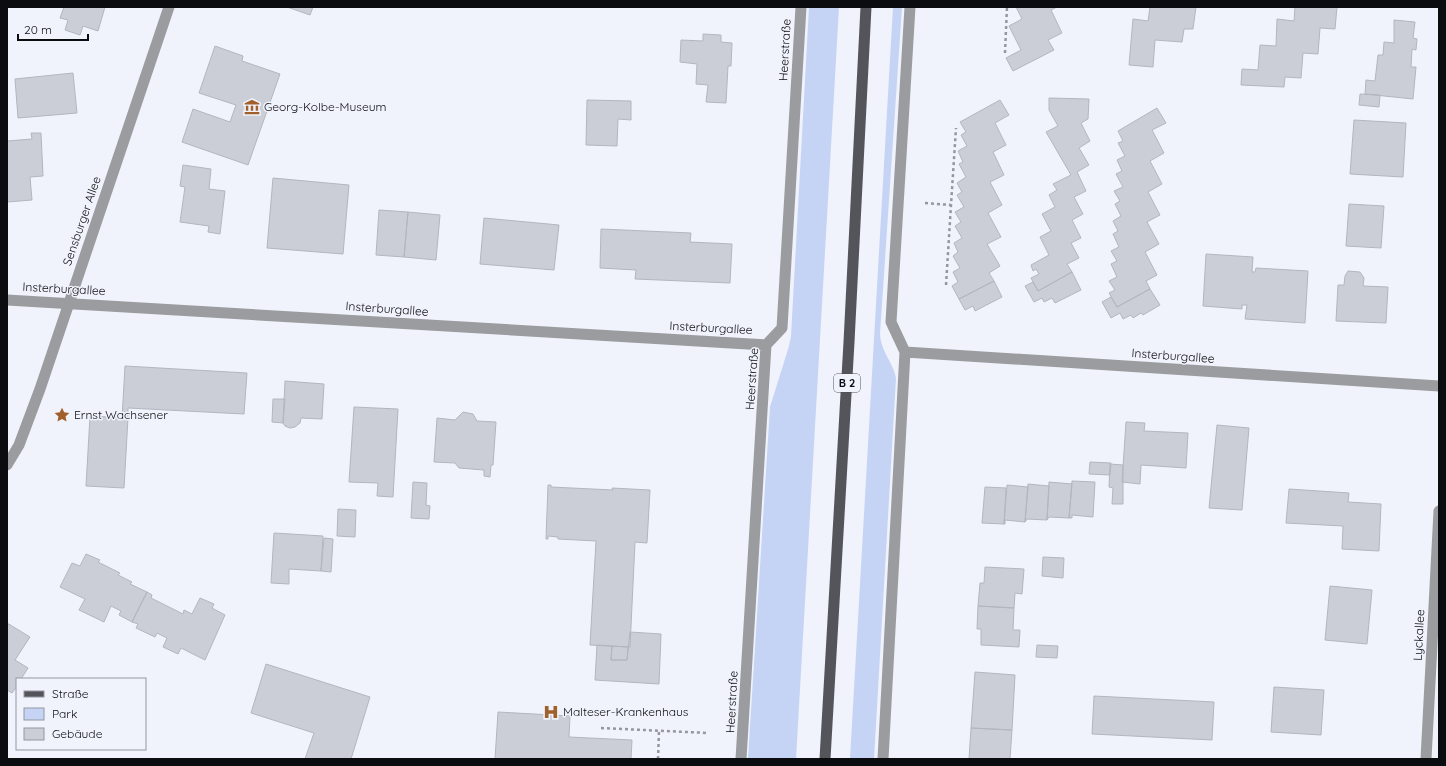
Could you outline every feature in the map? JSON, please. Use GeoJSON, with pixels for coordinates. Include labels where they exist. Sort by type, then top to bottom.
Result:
{"type":"FeatureCollection","features":[{"type":"Feature","properties":{"kind":"main road","name":"B 2"},"geometry":{"type":"LineString","coordinates":[[825,759],[849,342],[866,7]]}},
{"type":"Feature","properties":{"kind":"street","name":"Sensburger Allee"},"geometry":{"type":"LineString","coordinates":[[7,465],[19,445],[40,389],[68,302],[169,7]]}},
{"type":"Feature","properties":{"kind":"street","name":"Heerstraße"},"geometry":{"type":"LineString","coordinates":[[741,759],[766,345],[782,328],[801,7]]}},
{"type":"Feature","properties":{"kind":"street"},"geometry":{"type":"LineString","coordinates":[[883,759],[905,352],[891,322],[910,7]]}},
{"type":"Feature","properties":{"kind":"street","name":"Insterburgallee"},"geometry":{"type":"LineString","coordinates":[[7,300],[68,302],[766,345]]}},
{"type":"Feature","properties":{"kind":"street","name":"Insterburgallee"},"geometry":{"type":"LineString","coordinates":[[905,352],[1439,386]]}},
{"type":"Feature","properties":{"kind":"street","name":"Lyckallee"},"geometry":{"type":"LineString","coordinates":[[1426,759],[1439,511]]}},
{"type":"Feature","properties":{"kind":"path"},"geometry":{"type":"LineString","coordinates":[[1005,53],[1007,7]]}},
{"type":"Feature","properties":{"kind":"path"},"geometry":{"type":"LineString","coordinates":[[946,285],[956,128]]}},
{"type":"Feature","properties":{"kind":"path"},"geometry":{"type":"LineString","coordinates":[[925,202],[951,205]]}},
{"type":"Feature","properties":{"kind":"path"},"geometry":{"type":"LineString","coordinates":[[601,728],[708,733]]}},
{"type":"Feature","properties":{"kind":"path"},"geometry":{"type":"LineString","coordinates":[[658,759],[659,731]]}},
{"type":"Feature","properties":{"kind":"green space"},"geometry":{"type":"Polygon","coordinates":[[[809,7],[839,7],[796,759],[748,759],[770,407],[791,336],[809,7]]]}},
{"type":"Feature","properties":{"kind":"green space"},"geometry":{"type":"Polygon","coordinates":[[[893,7],[902,7],[880,334],[882,346],[896,378],[874,759],[850,759],[893,7]]]}},
{"type":"Feature","properties":{"kind":"building"},"geometry":{"type":"Polygon","coordinates":[[[64,7],[105,7],[98,31],[83,26],[80,35],[65,30],[68,20],[60,18],[64,7]]]}},
{"type":"Feature","properties":{"kind":"building"},"geometry":{"type":"Polygon","coordinates":[[[287,7],[313,7],[310,15],[287,7]]]}},
{"type":"Feature","properties":{"kind":"building"},"geometry":{"type":"Polygon","coordinates":[[[1016,7],[1057,7],[1051,10],[1062,33],[1048,40],[1054,50],[1013,71],[1006,58],[1021,50],[1009,26],[1022,19],[1016,7]]]}},
{"type":"Feature","properties":{"kind":"building"},"geometry":{"type":"Polygon","coordinates":[[[1150,7],[1196,7],[1193,29],[1184,29],[1182,42],[1155,40],[1153,67],[1129,65],[1133,19],[1148,21],[1150,7]]]}},
{"type":"Feature","properties":{"kind":"building"},"geometry":{"type":"Polygon","coordinates":[[[1295,7],[1337,7],[1335,29],[1320,28],[1318,54],[1303,53],[1301,78],[1285,77],[1284,87],[1241,85],[1242,69],[1258,70],[1260,45],[1276,46],[1277,19],[1294,21],[1295,7]]]}},
{"type":"Feature","properties":{"kind":"building"},"geometry":{"type":"Polygon","coordinates":[[[1394,20],[1415,22],[1413,38],[1417,39],[1416,50],[1412,49],[1411,67],[1416,67],[1413,99],[1365,94],[1366,80],[1375,81],[1378,55],[1383,55],[1384,42],[1394,43],[1394,20]]]}},
{"type":"Feature","properties":{"kind":"building"},"geometry":{"type":"Polygon","coordinates":[[[703,34],[721,35],[721,42],[732,43],[731,66],[728,66],[726,103],[706,102],[708,85],[696,84],[697,64],[680,62],[681,40],[703,41],[703,34]]]}},
{"type":"Feature","properties":{"kind":"building","name":"Georg-Kolbe-Museum"},"geometry":{"type":"Polygon","coordinates":[[[215,46],[243,56],[242,61],[280,74],[248,165],[182,142],[193,109],[230,122],[236,105],[199,93],[215,46]]]}},
{"type":"Feature","properties":{"kind":"building"},"geometry":{"type":"Polygon","coordinates":[[[73,73],[77,113],[18,118],[15,79],[73,73]]]}},
{"type":"Feature","properties":{"kind":"building"},"geometry":{"type":"Polygon","coordinates":[[[1360,94],[1380,95],[1379,107],[1359,105],[1360,94]]]}},
{"type":"Feature","properties":{"kind":"building"},"geometry":{"type":"Polygon","coordinates":[[[1049,98],[1089,99],[1088,119],[1081,123],[1090,141],[1079,148],[1089,165],[1077,172],[1086,191],[1074,197],[1083,214],[1072,220],[1081,238],[1071,243],[1079,258],[1067,264],[1072,272],[1038,291],[1031,278],[1039,274],[1036,269],[1033,271],[1031,265],[1049,255],[1040,237],[1051,231],[1042,214],[1055,207],[1049,195],[1057,190],[1053,184],[1071,175],[1046,132],[1058,126],[1049,110],[1049,98]]]}},
{"type":"Feature","properties":{"kind":"building"},"geometry":{"type":"Polygon","coordinates":[[[587,100],[631,101],[631,120],[618,119],[617,146],[586,145],[587,100]]]}},
{"type":"Feature","properties":{"kind":"building"},"geometry":{"type":"Polygon","coordinates":[[[1000,100],[1009,115],[995,123],[1006,145],[993,152],[1004,175],[990,182],[1002,205],[988,213],[1001,237],[987,244],[1000,266],[989,273],[994,281],[959,299],[952,286],[958,282],[953,272],[960,268],[953,256],[958,252],[954,243],[962,238],[955,226],[961,222],[955,212],[964,207],[957,195],[962,192],[957,183],[966,177],[959,164],[963,162],[958,151],[967,146],[961,135],[966,132],[960,122],[1000,100]]]}},
{"type":"Feature","properties":{"kind":"building"},"geometry":{"type":"Polygon","coordinates":[[[1157,108],[1166,123],[1152,130],[1164,153],[1150,161],[1162,184],[1148,192],[1160,215],[1147,222],[1159,244],[1145,252],[1157,275],[1146,281],[1150,289],[1117,307],[1109,293],[1115,290],[1109,281],[1117,277],[1111,264],[1117,261],[1111,251],[1119,247],[1113,234],[1118,231],[1113,221],[1121,216],[1115,204],[1120,201],[1114,191],[1123,187],[1116,174],[1122,171],[1117,160],[1125,156],[1118,143],[1123,141],[1118,131],[1157,108]]]}},
{"type":"Feature","properties":{"kind":"building"},"geometry":{"type":"Polygon","coordinates":[[[1354,120],[1406,123],[1403,177],[1350,174],[1354,120]]]}},
{"type":"Feature","properties":{"kind":"building"},"geometry":{"type":"Polygon","coordinates":[[[31,133],[41,133],[43,176],[30,177],[32,200],[7,202],[7,141],[32,139],[31,133]]]}},
{"type":"Feature","properties":{"kind":"building"},"geometry":{"type":"Polygon","coordinates":[[[183,165],[211,169],[209,189],[225,191],[220,234],[208,232],[209,226],[180,222],[185,187],[180,186],[183,165]]]}},
{"type":"Feature","properties":{"kind":"building"},"geometry":{"type":"Polygon","coordinates":[[[273,178],[349,185],[343,254],[267,248],[273,178]]]}},
{"type":"Feature","properties":{"kind":"building"},"geometry":{"type":"Polygon","coordinates":[[[1349,204],[1384,206],[1381,248],[1346,246],[1349,204]]]}},
{"type":"Feature","properties":{"kind":"building"},"geometry":{"type":"Polygon","coordinates":[[[379,210],[408,212],[404,257],[376,255],[379,210]]]}},
{"type":"Feature","properties":{"kind":"building"},"geometry":{"type":"Polygon","coordinates":[[[408,212],[440,215],[436,260],[404,257],[408,212]]]}},
{"type":"Feature","properties":{"kind":"building"},"geometry":{"type":"Polygon","coordinates":[[[484,218],[559,225],[554,270],[480,264],[484,218]]]}},
{"type":"Feature","properties":{"kind":"building"},"geometry":{"type":"Polygon","coordinates":[[[601,229],[691,233],[690,242],[732,244],[730,283],[635,279],[636,270],[600,268],[601,229]]]}},
{"type":"Feature","properties":{"kind":"building"},"geometry":{"type":"Polygon","coordinates":[[[1206,254],[1253,257],[1252,272],[1255,272],[1256,268],[1308,271],[1305,323],[1245,319],[1247,305],[1242,305],[1242,309],[1203,306],[1206,254]]]}},
{"type":"Feature","properties":{"kind":"building"},"geometry":{"type":"Polygon","coordinates":[[[1348,271],[1360,272],[1364,278],[1363,286],[1388,287],[1386,323],[1336,321],[1338,285],[1344,285],[1345,276],[1348,271]]]}},
{"type":"Feature","properties":{"kind":"building"},"geometry":{"type":"Polygon","coordinates":[[[1072,272],[1081,290],[1055,303],[1052,298],[1044,302],[1042,298],[1034,302],[1025,286],[1033,282],[1038,291],[1072,272]]]}},
{"type":"Feature","properties":{"kind":"building"},"geometry":{"type":"Polygon","coordinates":[[[994,281],[1002,297],[975,311],[973,306],[965,310],[959,299],[994,281]]]}},
{"type":"Feature","properties":{"kind":"building"},"geometry":{"type":"Polygon","coordinates":[[[1150,289],[1160,305],[1143,315],[1141,313],[1133,318],[1131,315],[1123,319],[1120,313],[1111,318],[1102,302],[1111,297],[1117,307],[1150,289]]]}},
{"type":"Feature","properties":{"kind":"building"},"geometry":{"type":"Polygon","coordinates":[[[125,366],[247,373],[244,414],[128,408],[128,418],[122,418],[125,366]]]}},
{"type":"Feature","properties":{"kind":"building"},"geometry":{"type":"Polygon","coordinates":[[[285,381],[324,384],[322,419],[301,418],[300,423],[295,427],[290,428],[285,426],[283,423],[285,381]]]}},
{"type":"Feature","properties":{"kind":"building"},"geometry":{"type":"Polygon","coordinates":[[[273,399],[285,399],[283,423],[272,422],[273,399]]]}},
{"type":"Feature","properties":{"kind":"building"},"geometry":{"type":"Polygon","coordinates":[[[354,407],[398,409],[393,497],[377,496],[378,483],[349,482],[354,407]]]}},
{"type":"Feature","properties":{"kind":"building"},"geometry":{"type":"Polygon","coordinates":[[[463,412],[473,414],[477,421],[496,422],[493,465],[491,465],[490,477],[484,476],[484,470],[459,468],[455,463],[434,462],[437,418],[455,420],[463,412]]]}},
{"type":"Feature","properties":{"kind":"building"},"geometry":{"type":"Polygon","coordinates":[[[90,416],[128,418],[124,488],[86,486],[90,416]]]}},
{"type":"Feature","properties":{"kind":"building"},"geometry":{"type":"Polygon","coordinates":[[[1126,422],[1145,423],[1144,431],[1188,433],[1186,468],[1141,465],[1140,484],[1122,482],[1126,422]]]}},
{"type":"Feature","properties":{"kind":"building"},"geometry":{"type":"Polygon","coordinates":[[[1217,425],[1249,428],[1242,510],[1209,508],[1217,425]]]}},
{"type":"Feature","properties":{"kind":"building"},"geometry":{"type":"Polygon","coordinates":[[[1090,462],[1111,463],[1110,475],[1089,474],[1090,462]]]}},
{"type":"Feature","properties":{"kind":"building"},"geometry":{"type":"Polygon","coordinates":[[[1110,464],[1123,465],[1123,504],[1112,504],[1113,488],[1109,487],[1110,464]]]}},
{"type":"Feature","properties":{"kind":"building"},"geometry":{"type":"Polygon","coordinates":[[[1072,481],[1095,482],[1093,517],[1072,515],[1072,518],[1069,518],[1072,481]]]}},
{"type":"Feature","properties":{"kind":"building"},"geometry":{"type":"Polygon","coordinates":[[[413,482],[427,483],[426,505],[430,506],[429,519],[411,518],[413,482]]]}},
{"type":"Feature","properties":{"kind":"building"},"geometry":{"type":"Polygon","coordinates":[[[1049,482],[1072,484],[1069,518],[1049,517],[1047,520],[1049,482]]]}},
{"type":"Feature","properties":{"kind":"building"},"geometry":{"type":"Polygon","coordinates":[[[1028,484],[1049,486],[1047,520],[1027,519],[1025,522],[1028,484]]]}},
{"type":"Feature","properties":{"kind":"building"},"geometry":{"type":"Polygon","coordinates":[[[548,485],[551,485],[551,487],[650,490],[647,543],[635,542],[630,647],[590,645],[596,541],[558,539],[558,537],[548,536],[548,539],[546,539],[548,485]]]}},
{"type":"Feature","properties":{"kind":"building"},"geometry":{"type":"Polygon","coordinates":[[[1007,485],[1028,487],[1025,522],[1005,520],[1004,524],[1007,485]]]}},
{"type":"Feature","properties":{"kind":"building"},"geometry":{"type":"Polygon","coordinates":[[[985,487],[1006,488],[1004,524],[982,523],[985,487]]]}},
{"type":"Feature","properties":{"kind":"building"},"geometry":{"type":"Polygon","coordinates":[[[1289,489],[1349,493],[1348,502],[1381,504],[1379,551],[1342,549],[1343,526],[1286,523],[1289,489]]]}},
{"type":"Feature","properties":{"kind":"building"},"geometry":{"type":"Polygon","coordinates":[[[338,509],[356,510],[355,537],[337,536],[338,509]]]}},
{"type":"Feature","properties":{"kind":"building"},"geometry":{"type":"Polygon","coordinates":[[[274,533],[323,536],[321,571],[289,569],[289,584],[271,583],[274,533]]]}},
{"type":"Feature","properties":{"kind":"building"},"geometry":{"type":"Polygon","coordinates":[[[324,538],[333,539],[331,572],[321,571],[324,538]]]}},
{"type":"Feature","properties":{"kind":"building"},"geometry":{"type":"Polygon","coordinates":[[[86,554],[100,560],[98,562],[120,573],[118,575],[132,582],[130,584],[147,592],[132,622],[119,615],[121,611],[111,606],[104,622],[79,610],[85,599],[60,587],[72,563],[80,566],[86,554]]]}},
{"type":"Feature","properties":{"kind":"building"},"geometry":{"type":"Polygon","coordinates":[[[1043,557],[1064,558],[1063,578],[1042,576],[1043,557]]]}},
{"type":"Feature","properties":{"kind":"building"},"geometry":{"type":"Polygon","coordinates":[[[985,567],[1024,569],[1022,594],[1015,593],[1014,608],[978,606],[980,583],[984,583],[985,567]]]}},
{"type":"Feature","properties":{"kind":"building"},"geometry":{"type":"Polygon","coordinates":[[[1330,586],[1372,590],[1367,644],[1325,640],[1330,586]]]}},
{"type":"Feature","properties":{"kind":"building"},"geometry":{"type":"Polygon","coordinates":[[[147,592],[152,595],[151,598],[183,614],[184,610],[192,614],[200,598],[214,604],[212,608],[225,615],[205,660],[181,648],[178,654],[163,647],[167,638],[157,633],[155,637],[136,628],[138,624],[132,622],[147,592]]]}},
{"type":"Feature","properties":{"kind":"building"},"geometry":{"type":"Polygon","coordinates":[[[978,606],[1014,608],[1013,630],[1020,630],[1019,647],[981,645],[981,629],[977,629],[978,606]]]}},
{"type":"Feature","properties":{"kind":"building"},"geometry":{"type":"Polygon","coordinates":[[[7,623],[30,637],[15,660],[28,668],[22,678],[16,678],[16,687],[12,693],[7,690],[7,623]]]}},
{"type":"Feature","properties":{"kind":"building"},"geometry":{"type":"Polygon","coordinates":[[[630,632],[661,634],[659,684],[595,680],[597,645],[612,646],[611,660],[627,660],[630,632]]]}},
{"type":"Feature","properties":{"kind":"building"},"geometry":{"type":"Polygon","coordinates":[[[1037,645],[1058,646],[1057,658],[1036,657],[1037,645]]]}},
{"type":"Feature","properties":{"kind":"building"},"geometry":{"type":"Polygon","coordinates":[[[612,646],[628,647],[627,660],[611,660],[612,646]]]}},
{"type":"Feature","properties":{"kind":"building"},"geometry":{"type":"Polygon","coordinates":[[[266,664],[370,697],[351,759],[305,759],[314,733],[251,713],[266,664]]]}},
{"type":"Feature","properties":{"kind":"building"},"geometry":{"type":"Polygon","coordinates":[[[975,672],[1015,675],[1012,730],[971,728],[975,672]]]}},
{"type":"Feature","properties":{"kind":"building"},"geometry":{"type":"Polygon","coordinates":[[[1274,687],[1324,690],[1321,735],[1271,732],[1274,687]]]}},
{"type":"Feature","properties":{"kind":"building"},"geometry":{"type":"Polygon","coordinates":[[[1094,696],[1214,702],[1212,740],[1092,734],[1094,696]]]}},
{"type":"Feature","properties":{"kind":"building"},"geometry":{"type":"Polygon","coordinates":[[[498,712],[570,716],[569,737],[632,740],[631,759],[495,759],[498,712]]]}},
{"type":"Feature","properties":{"kind":"building"},"geometry":{"type":"Polygon","coordinates":[[[971,728],[1012,730],[1010,759],[969,759],[971,728]]]}},
{"type":"Feature","properties":{"kind":"place","name":"Georg-Kolbe-Museum"},"geometry":{"type":"Point","coordinates":[252,107]}},
{"type":"Feature","properties":{"kind":"place","name":"Ernst Wachsener"},"geometry":{"type":"Point","coordinates":[62,415]}},
{"type":"Feature","properties":{"kind":"place","name":"Malteser-Krankenhaus"},"geometry":{"type":"Point","coordinates":[551,712]}}]}
